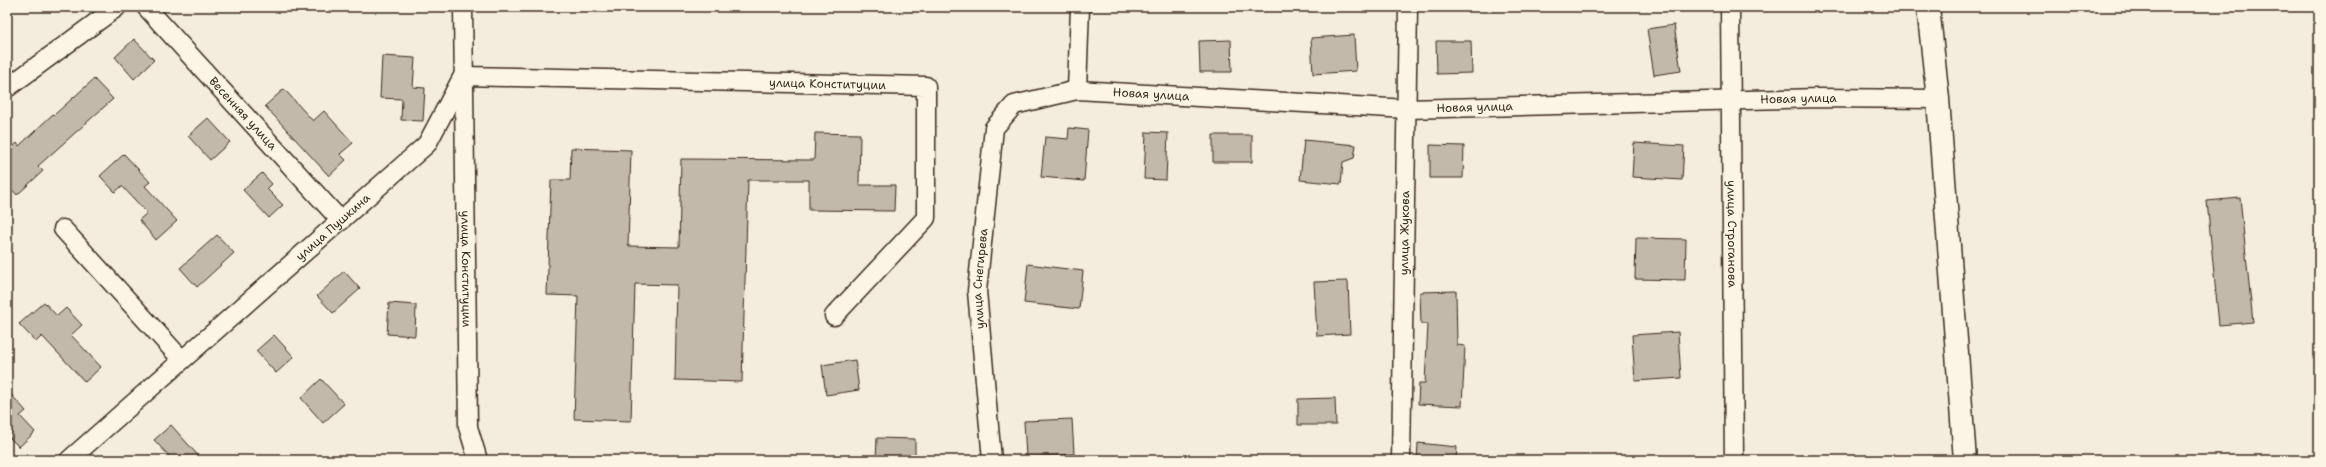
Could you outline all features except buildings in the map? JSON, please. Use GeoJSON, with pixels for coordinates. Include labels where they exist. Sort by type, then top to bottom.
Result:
{"type":"FeatureCollection","features":[{"type":"Feature","properties":{"kind":"main road"},"geometry":{"type":"LineString","coordinates":[[1928,7],[1938,99],[1965,460]]}},
{"type":"Feature","properties":{"kind":"street"},"geometry":{"type":"LineString","coordinates":[[7,88],[117,7]]}},
{"type":"Feature","properties":{"kind":"street","name":"Весенняя улица"},"geometry":{"type":"LineString","coordinates":[[146,7],[340,220]]}},
{"type":"Feature","properties":{"kind":"street","name":"улица Конституции"},"geometry":{"type":"LineString","coordinates":[[463,7],[468,427],[478,460]]}},
{"type":"Feature","properties":{"kind":"street"},"geometry":{"type":"LineString","coordinates":[[1077,90],[1080,7]]}},
{"type":"Feature","properties":{"kind":"street","name":"улица Жукова"},"geometry":{"type":"LineString","coordinates":[[1401,460],[1408,7]]}},
{"type":"Feature","properties":{"kind":"street","name":"улица Строганова"},"geometry":{"type":"LineString","coordinates":[[1730,7],[1734,460]]}},
{"type":"Feature","properties":{"kind":"street","name":"улица Пушкина"},"geometry":{"type":"LineString","coordinates":[[69,460],[427,144],[463,76]]}},
{"type":"Feature","properties":{"kind":"street","name":"улица Конституции"},"geometry":{"type":"LineString","coordinates":[[463,76],[926,86],[926,218],[834,316]]}},
{"type":"Feature","properties":{"kind":"street","name":"Новая улица"},"geometry":{"type":"LineString","coordinates":[[1014,105],[1077,90],[1407,109],[1731,102],[1818,98],[1938,99]]}},
{"type":"Feature","properties":{"kind":"street","name":"улица Снегирева"},"geometry":{"type":"LineString","coordinates":[[992,460],[977,292],[994,128],[1014,105]]}},
{"type":"Feature","properties":{"kind":"street"},"geometry":{"type":"LineString","coordinates":[[63,229],[182,360]]}}]}
